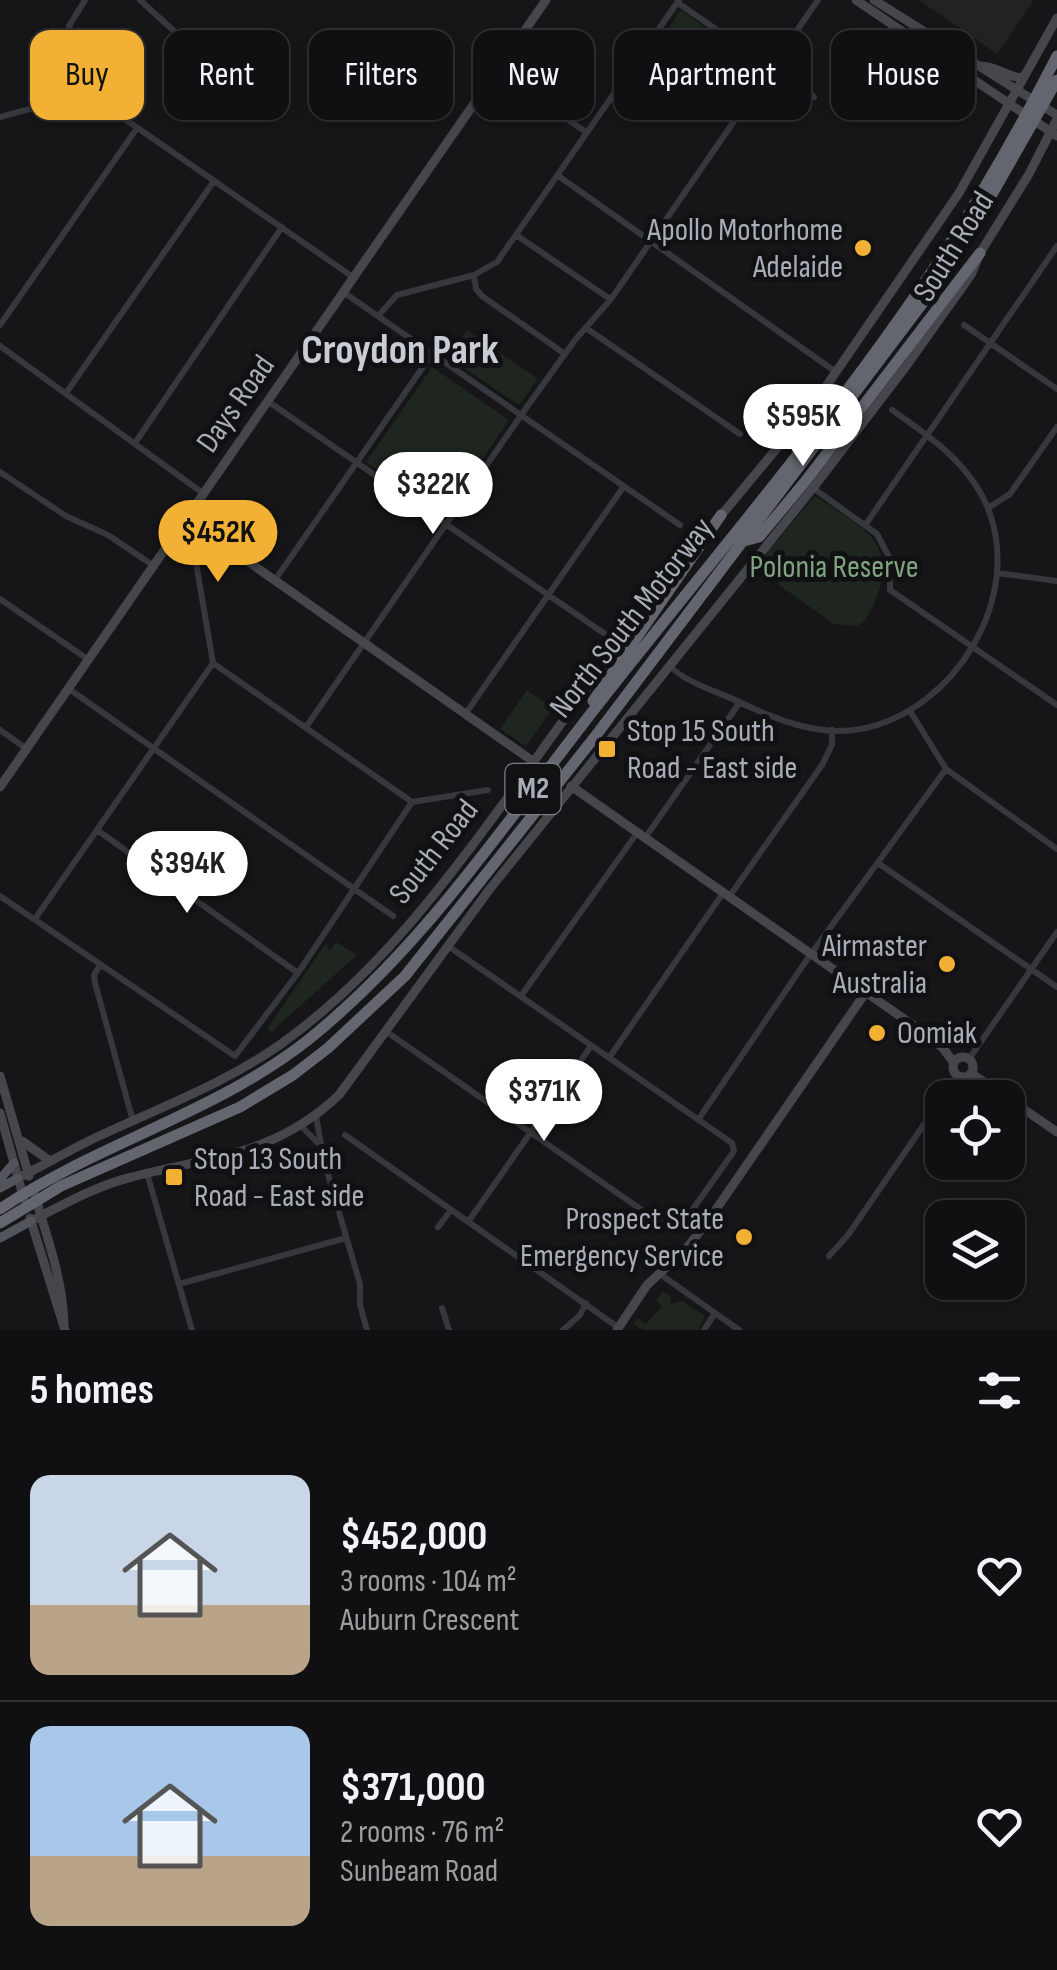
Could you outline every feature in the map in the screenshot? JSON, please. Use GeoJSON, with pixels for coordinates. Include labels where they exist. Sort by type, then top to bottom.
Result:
{"type":"FeatureCollection","features":[{"type":"Feature","properties":{"kind":"highway","name":"North South Motorway"},"geometry":{"type":"LineString","coordinates":[[0,1209],[77,1163],[221,1097],[280,1061],[398,958],[957,244],[1057,56]]}},
{"type":"Feature","properties":{"kind":"highway","name":"North South Motorway"},"geometry":{"type":"LineString","coordinates":[[0,1223],[61,1186],[240,1107],[293,1075],[405,976],[594,738],[743,541],[957,244],[1057,80]]}},
{"type":"Feature","properties":{"kind":"highway"},"geometry":{"type":"LineString","coordinates":[[743,541],[759,538],[980,253]]}},
{"type":"Feature","properties":{"kind":"highway"},"geometry":{"type":"LineString","coordinates":[[584,723],[596,695],[721,515]]}},
{"type":"Feature","properties":{"kind":"main road","name":"Days Road"},"geometry":{"type":"LineString","coordinates":[[525,30],[546,0]]}},
{"type":"Feature","properties":{"kind":"main road"},"geometry":{"type":"LineString","coordinates":[[856,0],[1054,134]]}},
{"type":"Feature","properties":{"kind":"main road"},"geometry":{"type":"LineString","coordinates":[[874,0],[1057,117]]}},
{"type":"Feature","properties":{"kind":"main road","name":"South Road"},"geometry":{"type":"LineString","coordinates":[[0,1188],[236,1072],[281,1043],[336,1001],[430,900],[618,643],[789,437],[836,372],[986,150],[1057,18]]}},
{"type":"Feature","properties":{"kind":"main road"},"geometry":{"type":"LineString","coordinates":[[978,66],[991,66],[1008,77],[1023,78],[1032,66]]}},
{"type":"Feature","properties":{"kind":"main road"},"geometry":{"type":"LineString","coordinates":[[995,96],[1000,110],[998,123]]}},
{"type":"Feature","properties":{"kind":"main road","name":"Days Road"},"geometry":{"type":"LineString","coordinates":[[0,787],[473,104]]}},
{"type":"Feature","properties":{"kind":"main road","name":"South Road"},"geometry":{"type":"LineString","coordinates":[[0,1238],[115,1182],[271,1143],[316,1116],[340,1095],[489,890],[907,366],[971,275],[980,253],[1054,134],[1057,117]]}},
{"type":"Feature","properties":{"kind":"main road"},"geometry":{"type":"LineString","coordinates":[[1040,154],[1054,148]]}},
{"type":"Feature","properties":{"kind":"main road"},"geometry":{"type":"LineString","coordinates":[[186,518],[534,762]]}},
{"type":"Feature","properties":{"kind":"main road"},"geometry":{"type":"LineString","coordinates":[[572,786],[934,1042],[954,1063],[958,1075],[971,1073],[973,1066],[969,1060],[960,1058],[954,1063]]}},
{"type":"Feature","properties":{"kind":"main road"},"geometry":{"type":"LineString","coordinates":[[618,1329],[659,1273],[686,1249],[708,1221],[866,992]]}},
{"type":"Feature","properties":{"kind":"main road"},"geometry":{"type":"LineString","coordinates":[[971,1073],[1056,1129]]}},
{"type":"Feature","properties":{"kind":"main road"},"geometry":{"type":"LineString","coordinates":[[0,1076],[14,1164],[23,1176]]}},
{"type":"Feature","properties":{"kind":"main road"},"geometry":{"type":"LineString","coordinates":[[3,1113],[28,1148],[50,1162]]}},
{"type":"Feature","properties":{"kind":"main road"},"geometry":{"type":"LineString","coordinates":[[17,1135],[23,1176],[65,1327]]}},
{"type":"Feature","properties":{"kind":"main road"},"geometry":{"type":"LineString","coordinates":[[0,1179],[14,1164]]}},
{"type":"Feature","properties":{"kind":"main road"},"geometry":{"type":"LineString","coordinates":[[44,1246],[50,1224],[67,1204]]}},
{"type":"Feature","properties":{"kind":"main road"},"geometry":{"type":"LineString","coordinates":[[12,1232],[26,1234],[44,1246]]}},
{"type":"Feature","properties":{"kind":"street"},"geometry":{"type":"LineString","coordinates":[[70,30],[85,0]]}},
{"type":"Feature","properties":{"kind":"street"},"geometry":{"type":"LineString","coordinates":[[140,0],[174,30]]}},
{"type":"Feature","properties":{"kind":"street"},"geometry":{"type":"LineString","coordinates":[[797,30],[818,0]]}},
{"type":"Feature","properties":{"kind":"street"},"geometry":{"type":"LineString","coordinates":[[378,316],[396,295],[474,275],[497,262],[678,1],[719,30]]}},
{"type":"Feature","properties":{"kind":"street"},"geometry":{"type":"LineString","coordinates":[[1,114],[30,107]]}},
{"type":"Feature","properties":{"kind":"street"},"geometry":{"type":"LineString","coordinates":[[126,120],[354,278]]}},
{"type":"Feature","properties":{"kind":"street"},"geometry":{"type":"LineString","coordinates":[[569,120],[586,132]]}},
{"type":"Feature","properties":{"kind":"street"},"geometry":{"type":"LineString","coordinates":[[306,727],[565,354],[610,299],[734,120]]}},
{"type":"Feature","properties":{"kind":"street"},"geometry":{"type":"LineString","coordinates":[[1,320],[137,128]]}},
{"type":"Feature","properties":{"kind":"street"},"geometry":{"type":"LineString","coordinates":[[557,175],[836,372]]}},
{"type":"Feature","properties":{"kind":"street"},"geometry":{"type":"LineString","coordinates":[[66,393],[214,181]]}},
{"type":"Feature","properties":{"kind":"street"},"geometry":{"type":"LineString","coordinates":[[135,443],[282,228]]}},
{"type":"Feature","properties":{"kind":"street"},"geometry":{"type":"LineString","coordinates":[[516,236],[610,299]]}},
{"type":"Feature","properties":{"kind":"street"},"geometry":{"type":"LineString","coordinates":[[866,524],[1057,246]]}},
{"type":"Feature","properties":{"kind":"street"},"geometry":{"type":"LineString","coordinates":[[474,275],[476,289],[482,296],[565,354]]}},
{"type":"Feature","properties":{"kind":"street"},"geometry":{"type":"LineString","coordinates":[[343,292],[680,525]]}},
{"type":"Feature","properties":{"kind":"street"},"geometry":{"type":"LineString","coordinates":[[964,325],[1057,389]]}},
{"type":"Feature","properties":{"kind":"street"},"geometry":{"type":"LineString","coordinates":[[586,328],[740,434]]}},
{"type":"Feature","properties":{"kind":"street"},"geometry":{"type":"LineString","coordinates":[[0,346],[204,494]]}},
{"type":"Feature","properties":{"kind":"street"},"geometry":{"type":"LineString","coordinates":[[276,580],[432,354]]}},
{"type":"Feature","properties":{"kind":"street"},"geometry":{"type":"LineString","coordinates":[[269,402],[618,643]]}},
{"type":"Feature","properties":{"kind":"street"},"geometry":{"type":"LineString","coordinates":[[669,665],[674,671],[785,723],[832,730],[859,729],[910,711],[952,676],[989,612],[997,573],[996,543],[988,508],[967,472],[927,434],[892,410]]}},
{"type":"Feature","properties":{"kind":"street"},"geometry":{"type":"LineString","coordinates":[[988,508],[1010,494],[1057,427]]}},
{"type":"Feature","properties":{"kind":"street"},"geometry":{"type":"LineString","coordinates":[[0,472],[66,516],[108,535],[154,566]]}},
{"type":"Feature","properties":{"kind":"street"},"geometry":{"type":"LineString","coordinates":[[466,713],[624,486]]}},
{"type":"Feature","properties":{"kind":"street"},"geometry":{"type":"LineString","coordinates":[[813,488],[878,534],[890,559],[890,590],[1057,705]]}},
{"type":"Feature","properties":{"kind":"street"},"geometry":{"type":"LineString","coordinates":[[35,919],[212,663],[195,557],[172,539]]}},
{"type":"Feature","properties":{"kind":"street"},"geometry":{"type":"LineString","coordinates":[[997,573],[1057,581]]}},
{"type":"Feature","properties":{"kind":"street"},"geometry":{"type":"LineString","coordinates":[[0,599],[88,660]]}},
{"type":"Feature","properties":{"kind":"street"},"geometry":{"type":"LineString","coordinates":[[212,663],[412,802],[488,790]]}},
{"type":"Feature","properties":{"kind":"street"},"geometry":{"type":"LineString","coordinates":[[68,689],[393,916]]}},
{"type":"Feature","properties":{"kind":"street"},"geometry":{"type":"LineString","coordinates":[[522,996],[740,702]]}},
{"type":"Feature","properties":{"kind":"street"},"geometry":{"type":"LineString","coordinates":[[910,711],[946,768],[1057,849]]}},
{"type":"Feature","properties":{"kind":"street"},"geometry":{"type":"LineString","coordinates":[[0,730],[27,748]]}},
{"type":"Feature","properties":{"kind":"street"},"geometry":{"type":"LineString","coordinates":[[609,1058],[822,765],[832,745],[832,730]]}},
{"type":"Feature","properties":{"kind":"street"},"geometry":{"type":"LineString","coordinates":[[698,1120],[946,768]]}},
{"type":"Feature","properties":{"kind":"street"},"geometry":{"type":"LineString","coordinates":[[0,896],[236,1056],[298,973],[412,802]]}},
{"type":"Feature","properties":{"kind":"street"},"geometry":{"type":"LineString","coordinates":[[97,830],[298,973]]}},
{"type":"Feature","properties":{"kind":"street"},"geometry":{"type":"LineString","coordinates":[[878,863],[1057,987]]}},
{"type":"Feature","properties":{"kind":"street"},"geometry":{"type":"LineString","coordinates":[[969,1060],[1057,932]]}},
{"type":"Feature","properties":{"kind":"street"},"geometry":{"type":"LineString","coordinates":[[387,1032],[674,1229],[681,1226],[735,1147],[448,946]]}},
{"type":"Feature","properties":{"kind":"street"},"geometry":{"type":"LineString","coordinates":[[100,965],[94,975],[95,983],[133,1121]]}},
{"type":"Feature","properties":{"kind":"street"},"geometry":{"type":"LineString","coordinates":[[468,1222],[591,1046]]}},
{"type":"Feature","properties":{"kind":"street"},"geometry":{"type":"LineString","coordinates":[[829,1256],[958,1075]]}},
{"type":"Feature","properties":{"kind":"street"},"geometry":{"type":"LineString","coordinates":[[316,1116],[321,1148],[360,1284],[360,1305],[367,1330]]}},
{"type":"Feature","properties":{"kind":"street"},"geometry":{"type":"LineString","coordinates":[[301,1126],[312,1133],[321,1148]]}},
{"type":"Feature","properties":{"kind":"street"},"geometry":{"type":"LineString","coordinates":[[345,1135],[618,1329]]}},
{"type":"Feature","properties":{"kind":"street"},"geometry":{"type":"LineString","coordinates":[[148,1174],[192,1330]]}},
{"type":"Feature","properties":{"kind":"street"},"geometry":{"type":"LineString","coordinates":[[438,1227],[451,1210]]}},
{"type":"Feature","properties":{"kind":"street"},"geometry":{"type":"LineString","coordinates":[[180,1284],[346,1238]]}},
{"type":"Feature","properties":{"kind":"street"},"geometry":{"type":"LineString","coordinates":[[659,1273],[739,1330]]}},
{"type":"Feature","properties":{"kind":"street"},"geometry":{"type":"LineString","coordinates":[[564,1330],[586,1304]]}},
{"type":"Feature","properties":{"kind":"street"},"geometry":{"type":"LineString","coordinates":[[442,1308],[449,1330]]}},
{"type":"Feature","properties":{"kind":"street"},"geometry":{"type":"LineString","coordinates":[[704,1330],[716,1314]]}},
{"type":"Feature","properties":{"kind":"shaded area"},"geometry":{"type":"Polygon","coordinates":[[[919,0],[1034,0],[997,54],[975,39],[975,30],[962,30],[919,0]]]}},
{"type":"Feature","properties":{"kind":"green space"},"geometry":{"type":"Polygon","coordinates":[[[681,10],[709,30],[667,30],[681,10]]]}},
{"type":"Feature","properties":{"kind":"green space"},"geometry":{"type":"Polygon","coordinates":[[[467,330],[538,379],[521,403],[448,357],[467,330]]]}},
{"type":"Feature","properties":{"kind":"green space"},"geometry":{"type":"Polygon","coordinates":[[[432,367],[509,420],[444,515],[366,462],[432,367]]]}},
{"type":"Feature","properties":{"kind":"green space","name":"Polonia Reserve"},"geometry":{"type":"Polygon","coordinates":[[[815,496],[868,534],[882,559],[883,574],[874,603],[857,626],[834,624],[779,585],[776,571],[758,563],[815,496]]]}},
{"type":"Feature","properties":{"kind":"green space"},"geometry":{"type":"Polygon","coordinates":[[[527,690],[553,708],[526,746],[500,729],[527,690]]]}},
{"type":"Feature","properties":{"kind":"green space"},"geometry":{"type":"Polygon","coordinates":[[[336,942],[357,955],[271,1032],[267,1029],[326,943],[330,951],[336,942]]]}},
{"type":"Feature","properties":{"kind":"green space"},"geometry":{"type":"Polygon","coordinates":[[[663,1291],[672,1298],[669,1305],[682,1301],[705,1316],[698,1330],[643,1330],[634,1324],[637,1318],[646,1324],[662,1306],[656,1301],[663,1291]]]}},
{"type":"Feature","properties":{"kind":"place","name":"Apollo Motorhome Adelaide"},"geometry":{"type":"Point","coordinates":[863,248]}},
{"type":"Feature","properties":{"kind":"place","name":"Stop 15 South Road - East side"},"geometry":{"type":"Point","coordinates":[607,749]}},
{"type":"Feature","properties":{"kind":"place","name":"Airmaster Australia"},"geometry":{"type":"Point","coordinates":[947,964]}},
{"type":"Feature","properties":{"kind":"place","name":"Oomiak"},"geometry":{"type":"Point","coordinates":[877,1033]}},
{"type":"Feature","properties":{"kind":"place","name":"Stop 13 South Road - East side"},"geometry":{"type":"Point","coordinates":[174,1177]}},
{"type":"Feature","properties":{"kind":"place","name":"Prospect State Emergency Service"},"geometry":{"type":"Point","coordinates":[744,1237]}},
{"type":"Feature","properties":{"kind":"district","name":"Croydon Park"},"geometry":{"type":"Point","coordinates":[400,350]}}]}
